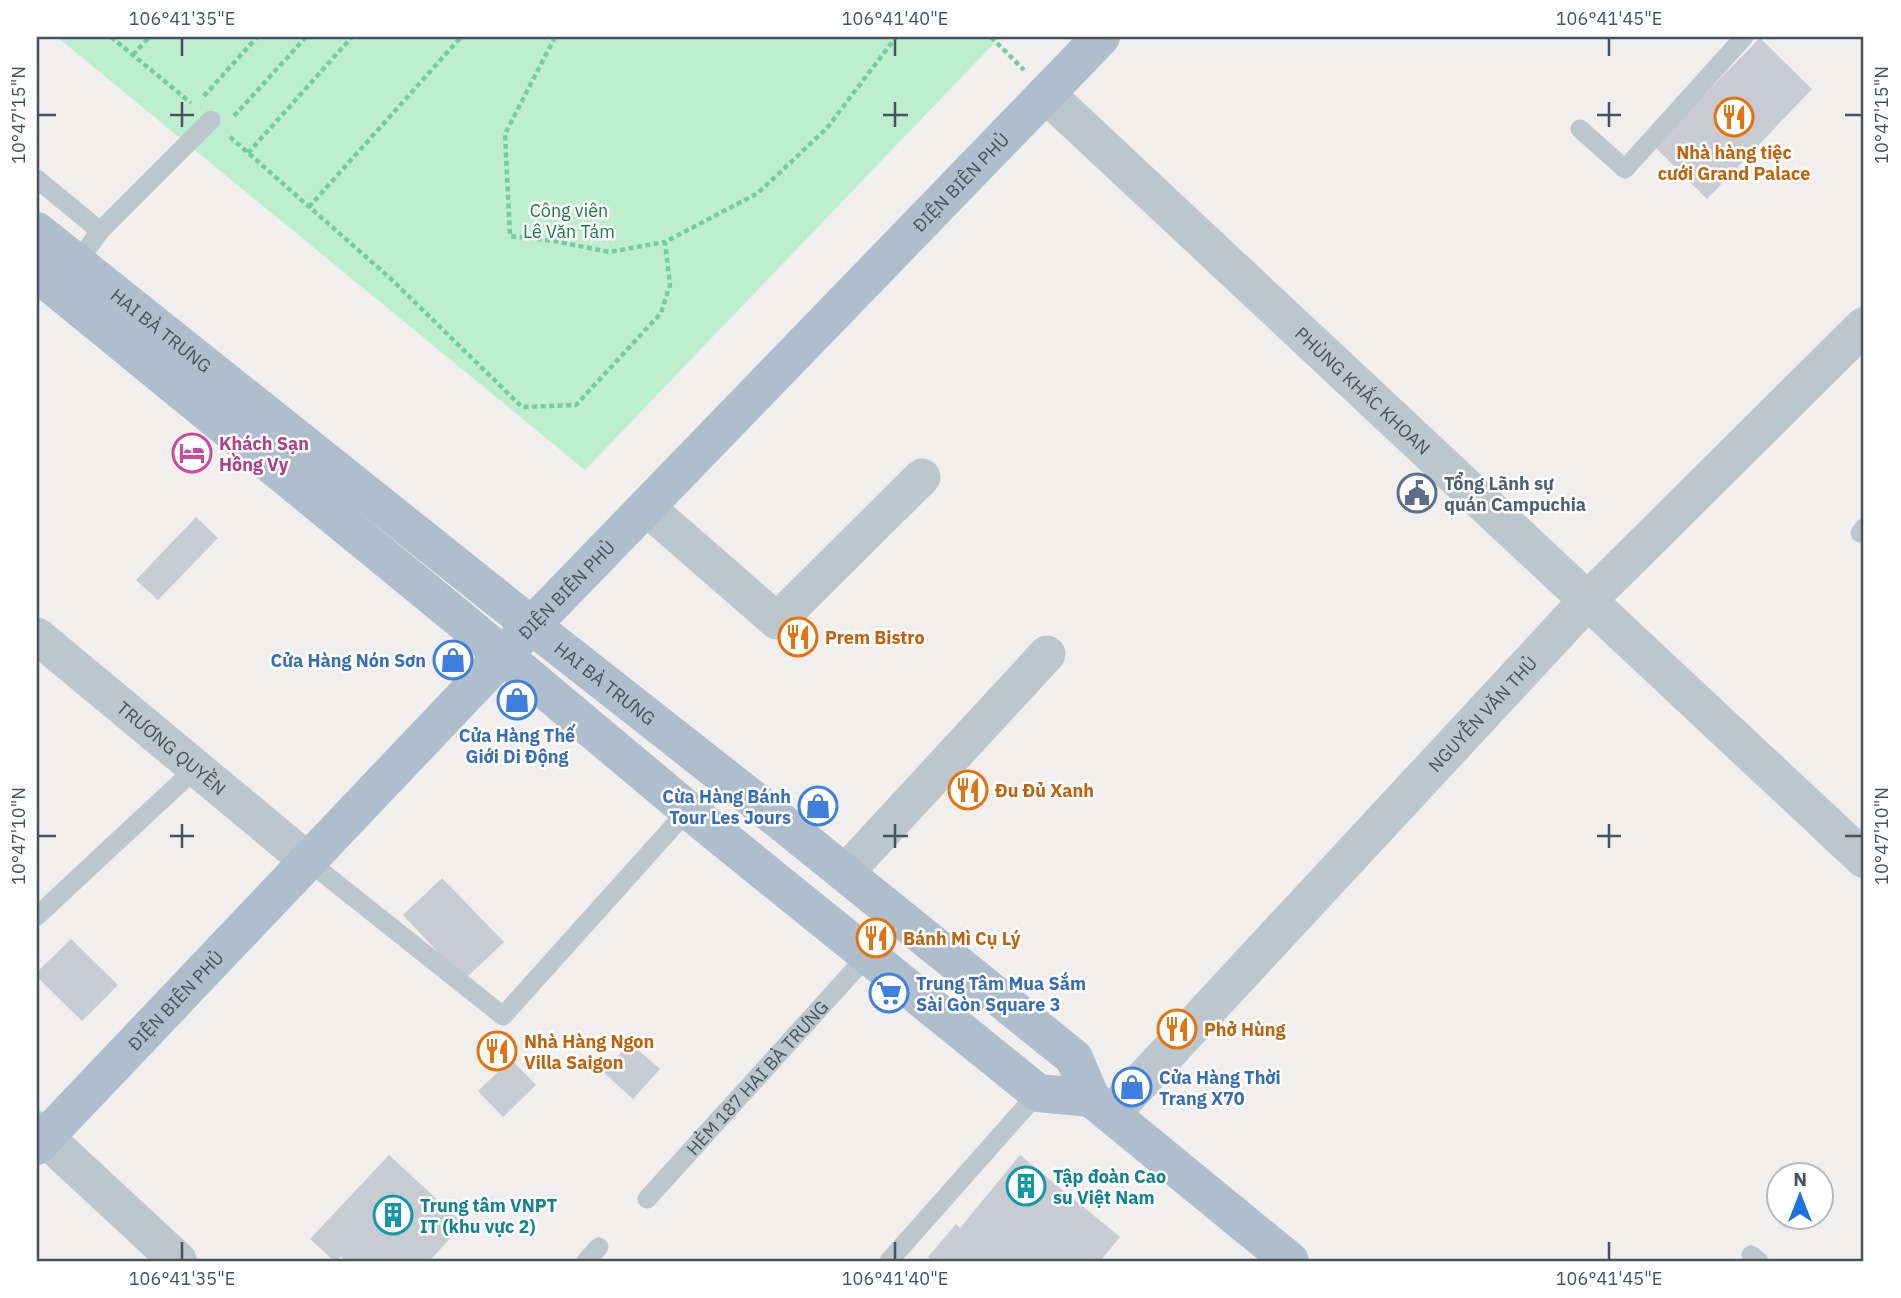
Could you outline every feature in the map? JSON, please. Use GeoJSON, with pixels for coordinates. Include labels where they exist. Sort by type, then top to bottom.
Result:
{"type":"FeatureCollection","features":[{"type":"Feature","properties":{"kind":"main road","name":"ĐIỆN BIÊN PHỦ"},"geometry":{"type":"LineString","coordinates":[[39,1137],[1101,37]]}},
{"type":"Feature","properties":{"kind":"main road","name":"HAI BÀ TRƯNG"},"geometry":{"type":"LineString","coordinates":[[37,232],[55,274],[688,810],[1038,1093]]}},
{"type":"Feature","properties":{"kind":"main road","name":"HAI BÀ TRƯNG"},"geometry":{"type":"LineString","coordinates":[[55,274],[531,626],[845,873],[1074,1058],[1101,1106],[1290,1261]]}},
{"type":"Feature","properties":{"kind":"main road"},"geometry":{"type":"LineString","coordinates":[[1038,1093],[1074,1058]]}},
{"type":"Feature","properties":{"kind":"main road"},"geometry":{"type":"LineString","coordinates":[[1038,1093],[1101,1106]]}},
{"type":"Feature","properties":{"kind":"street","name":"PHÙNG KHẮC KHOAN"},"geometry":{"type":"LineString","coordinates":[[1046,94],[1864,859]]}},
{"type":"Feature","properties":{"kind":"street","name":"NGUYỄN VĂN THỦ"},"geometry":{"type":"LineString","coordinates":[[1101,1106],[1588,600],[1864,326]]}},
{"type":"Feature","properties":{"kind":"street"},"geometry":{"type":"LineString","coordinates":[[646,507],[777,621],[922,477]]}},
{"type":"Feature","properties":{"kind":"street","name":"TRƯƠNG QUYỀN"},"geometry":{"type":"LineString","coordinates":[[37,636],[308,861]]}},
{"type":"Feature","properties":{"kind":"street"},"geometry":{"type":"LineString","coordinates":[[845,873],[1047,654]]}},
{"type":"Feature","properties":{"kind":"street"},"geometry":{"type":"LineString","coordinates":[[39,1137],[178,1261]]}},
{"type":"Feature","properties":{"kind":"lane"},"geometry":{"type":"LineString","coordinates":[[1580,129],[1625,169],[1744,37]]}},
{"type":"Feature","properties":{"kind":"lane"},"geometry":{"type":"LineString","coordinates":[[55,274],[216,125]]}},
{"type":"Feature","properties":{"kind":"lane"},"geometry":{"type":"LineString","coordinates":[[37,179],[100,231]]}},
{"type":"Feature","properties":{"kind":"lane"},"geometry":{"type":"LineString","coordinates":[[37,916],[195,769]]}},
{"type":"Feature","properties":{"kind":"lane"},"geometry":{"type":"LineString","coordinates":[[308,861],[503,1016],[688,810]]}},
{"type":"Feature","properties":{"kind":"lane","name":"HẺM 187 HAI BÀ TRƯNG"},"geometry":{"type":"LineString","coordinates":[[648,1199],[868,955]]}},
{"type":"Feature","properties":{"kind":"lane"},"geometry":{"type":"LineString","coordinates":[[889,1261],[1038,1093]]}},
{"type":"Feature","properties":{"kind":"path"},"geometry":{"type":"LineString","coordinates":[[111,37],[195,106],[390,278],[522,407],[576,405],[661,313],[670,285],[666,242]]}},
{"type":"Feature","properties":{"kind":"path"},"geometry":{"type":"LineString","coordinates":[[133,55],[149,37]]}},
{"type":"Feature","properties":{"kind":"path"},"geometry":{"type":"LineString","coordinates":[[195,106],[257,37]]}},
{"type":"Feature","properties":{"kind":"path"},"geometry":{"type":"LineString","coordinates":[[216,125],[306,37]]}},
{"type":"Feature","properties":{"kind":"path"},"geometry":{"type":"LineString","coordinates":[[248,153],[352,37]]}},
{"type":"Feature","properties":{"kind":"path"},"geometry":{"type":"LineString","coordinates":[[309,207],[461,37]]}},
{"type":"Feature","properties":{"kind":"path"},"geometry":{"type":"LineString","coordinates":[[555,37],[505,134],[510,236],[610,252],[666,242],[758,193],[827,128],[896,37]]}},
{"type":"Feature","properties":{"kind":"path"},"geometry":{"type":"LineString","coordinates":[[991,37],[1046,94]]}},
{"type":"Feature","properties":{"kind":"green space","name":"Công viên Lê Văn Tám"},"geometry":{"type":"Polygon","coordinates":[[[57,37],[1000,37],[585,470],[57,37]]]}},
{"type":"Feature","properties":{"kind":"building","name":"Nhà hàng tiệc cưới Grand Palace"},"geometry":{"type":"Polygon","coordinates":[[[1760,38],[1812,89],[1707,199],[1654,146],[1760,38]]]}},
{"type":"Feature","properties":{"kind":"building"},"geometry":{"type":"Polygon","coordinates":[[[196,517],[218,538],[158,600],[136,580],[196,517]]]}},
{"type":"Feature","properties":{"kind":"building"},"geometry":{"type":"Polygon","coordinates":[[[442,878],[504,942],[464,980],[403,915],[442,878]]]}},
{"type":"Feature","properties":{"kind":"building"},"geometry":{"type":"Polygon","coordinates":[[[71,939],[118,985],[82,1021],[37,977],[37,972],[71,939]]]}},
{"type":"Feature","properties":{"kind":"building"},"geometry":{"type":"Polygon","coordinates":[[[630,1043],[660,1069],[633,1099],[603,1072],[630,1043]]]}},
{"type":"Feature","properties":{"kind":"building"},"geometry":{"type":"Polygon","coordinates":[[[511,1059],[536,1085],[503,1117],[478,1091],[511,1059]]]}},
{"type":"Feature","properties":{"kind":"building","name":"Trung tâm VNPT IT (khu vực 2)"},"geometry":{"type":"Polygon","coordinates":[[[389,1155],[464,1224],[429,1261],[346,1261],[341,1257],[334,1261],[310,1239],[389,1155]]]}},
{"type":"Feature","properties":{"kind":"building","name":"Tập đoàn Cao su Việt Nam"},"geometry":{"type":"Polygon","coordinates":[[[1020,1155],[1120,1237],[1100,1261],[933,1261],[928,1257],[956,1224],[960,1228],[1020,1155]]]}},
{"type":"Feature","properties":{"kind":"place","name":"Nhà hàng tiệc cưới Grand Palace"},"geometry":{"type":"Point","coordinates":[1734,117]}},
{"type":"Feature","properties":{"kind":"place","name":"Khách Sạn Hồng Vy"},"geometry":{"type":"Point","coordinates":[192,453]}},
{"type":"Feature","properties":{"kind":"place","name":"Tổng Lãnh sự quán Campuchia"},"geometry":{"type":"Point","coordinates":[1417,493]}},
{"type":"Feature","properties":{"kind":"place","name":"Prem Bistro"},"geometry":{"type":"Point","coordinates":[798,637]}},
{"type":"Feature","properties":{"kind":"place","name":"Cửa Hàng Nón Sơn"},"geometry":{"type":"Point","coordinates":[453,660]}},
{"type":"Feature","properties":{"kind":"place","name":"Cửa Hàng Thế Giới Di Động"},"geometry":{"type":"Point","coordinates":[517,700]}},
{"type":"Feature","properties":{"kind":"place","name":"Đu Đủ Xanh"},"geometry":{"type":"Point","coordinates":[968,790]}},
{"type":"Feature","properties":{"kind":"place","name":"Cừa Hàng Bánh Tour Les Jours"},"geometry":{"type":"Point","coordinates":[818,806]}},
{"type":"Feature","properties":{"kind":"place","name":"Bánh Mì Cụ Lý"},"geometry":{"type":"Point","coordinates":[876,938]}},
{"type":"Feature","properties":{"kind":"place","name":"Trung Tâm Mua Sắm Sài Gòn Square 3"},"geometry":{"type":"Point","coordinates":[889,993]}},
{"type":"Feature","properties":{"kind":"place","name":"Phở Hùng"},"geometry":{"type":"Point","coordinates":[1177,1029]}},
{"type":"Feature","properties":{"kind":"place","name":"Nhà Hàng Ngon Villa Saigon"},"geometry":{"type":"Point","coordinates":[497,1051]}},
{"type":"Feature","properties":{"kind":"place","name":"Cửa Hàng Thời Trang X70"},"geometry":{"type":"Point","coordinates":[1132,1087]}},
{"type":"Feature","properties":{"kind":"place","name":"Tập đoàn Cao su Việt Nam"},"geometry":{"type":"Point","coordinates":[1026,1186]}},
{"type":"Feature","properties":{"kind":"place","name":"Trung tâm VNPT IT (khu vực 2)"},"geometry":{"type":"Point","coordinates":[393,1215]}}]}
